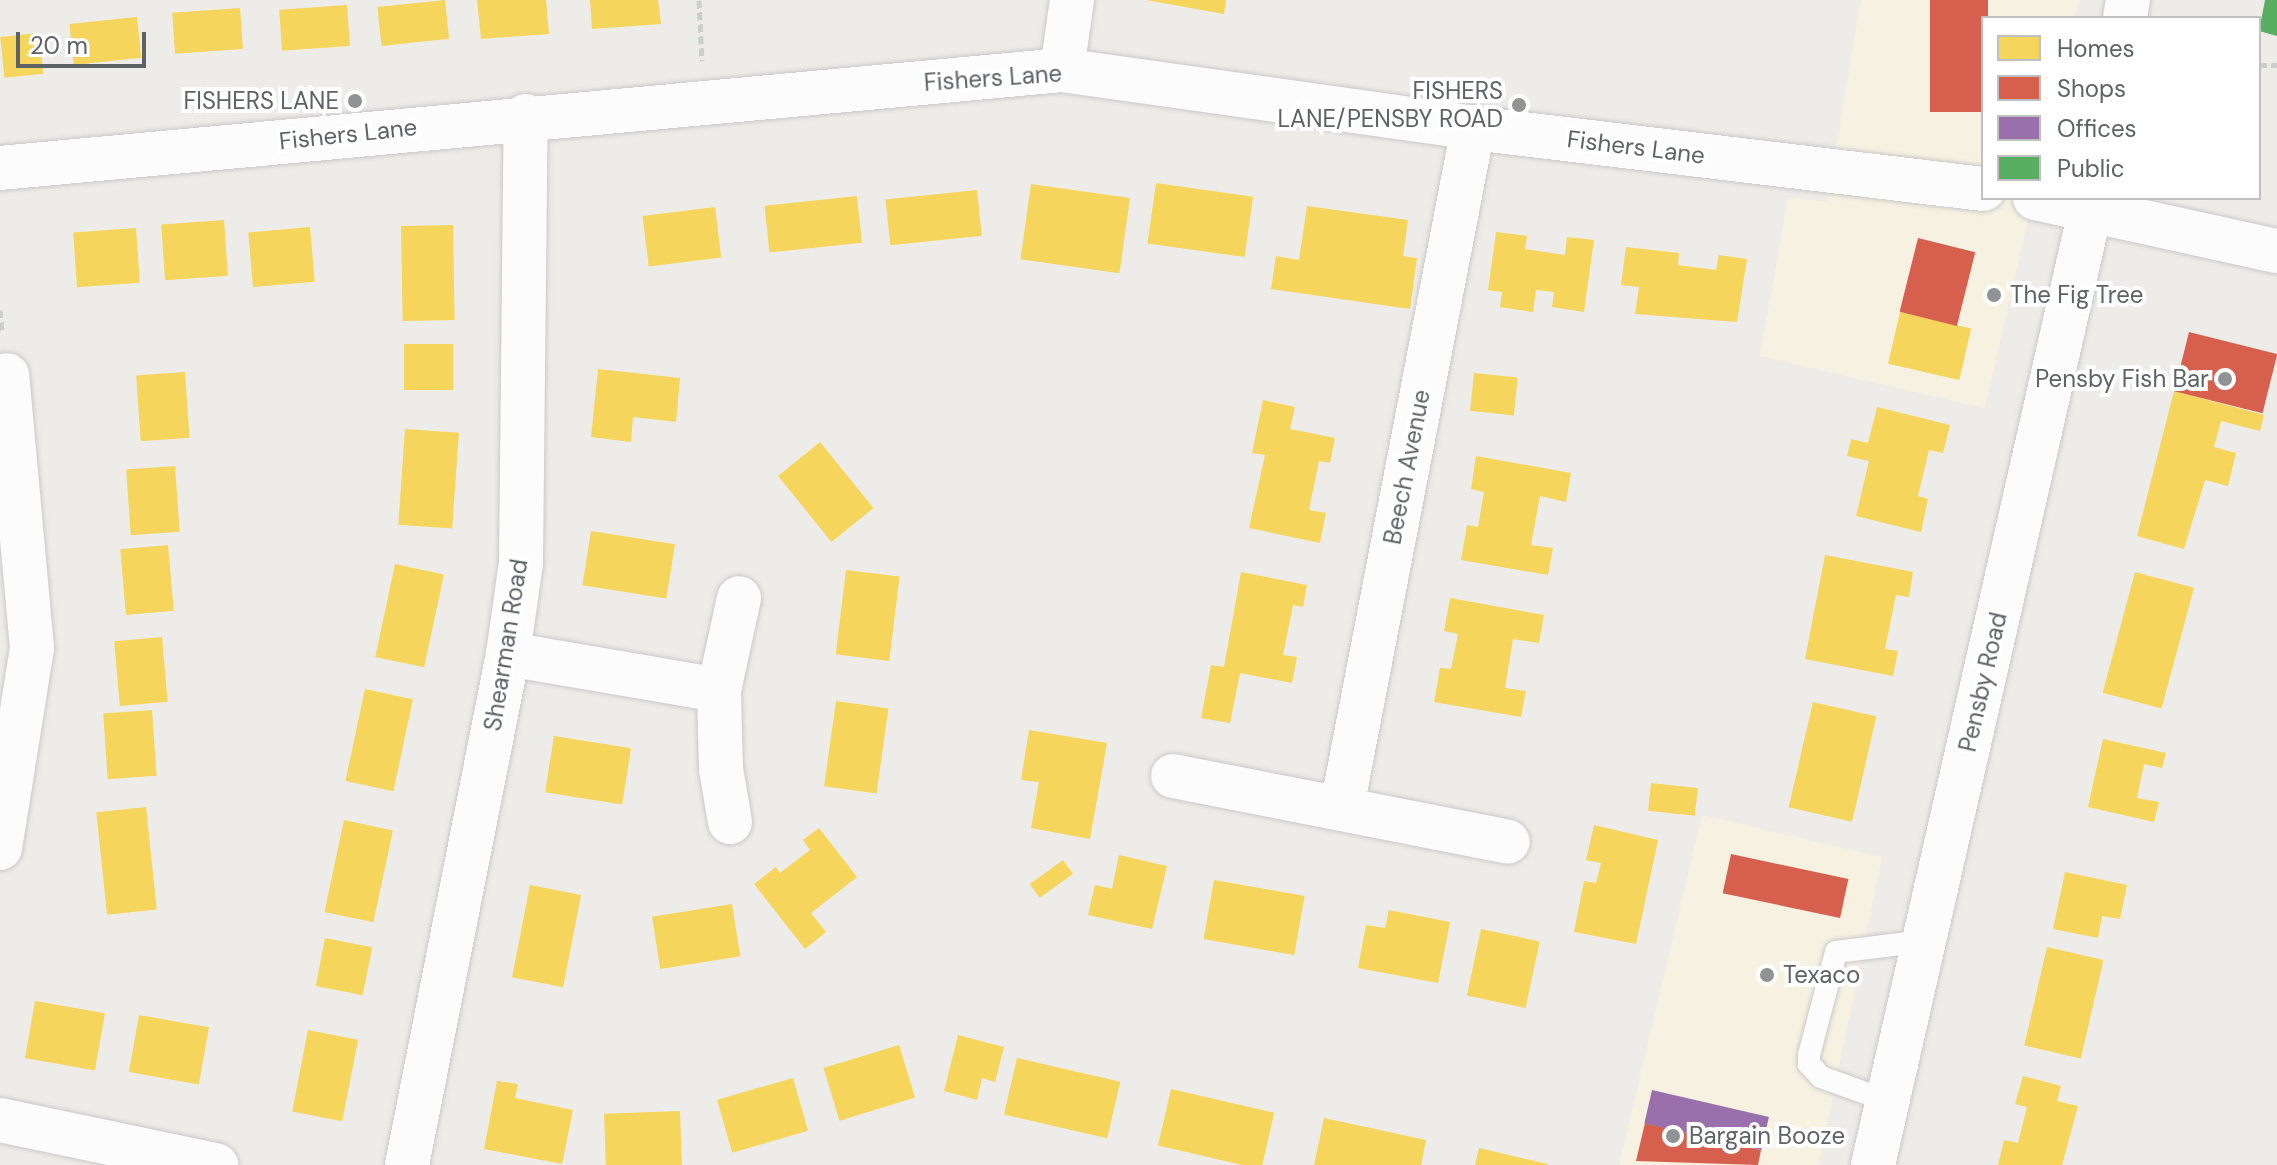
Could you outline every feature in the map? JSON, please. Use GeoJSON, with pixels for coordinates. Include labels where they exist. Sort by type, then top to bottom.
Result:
{"type":"FeatureCollection","features":[{"type":"Feature","properties":{"kind":"street"},"geometry":{"type":"LineString","coordinates":[[1062,70],[1072,0]]}},
{"type":"Feature","properties":{"kind":"street","name":"Fishers Lane"},"geometry":{"type":"LineString","coordinates":[[0,168],[526,116],[1062,70],[1473,128],[1981,189]]}},
{"type":"Feature","properties":{"kind":"street","name":"Shearman Road"},"geometry":{"type":"LineString","coordinates":[[407,1165],[508,654],[521,563],[526,116]]}},
{"type":"Feature","properties":{"kind":"street","name":"Beech Avenue"},"geometry":{"type":"LineString","coordinates":[[1342,807],[1473,128]]}},
{"type":"Feature","properties":{"kind":"street"},"geometry":{"type":"LineString","coordinates":[[2058,200],[2092,203],[2277,251]]}},
{"type":"Feature","properties":{"kind":"street","name":"Pensby Road"},"geometry":{"type":"LineString","coordinates":[[1873,1165],[2092,203]]}},
{"type":"Feature","properties":{"kind":"street"},"geometry":{"type":"LineString","coordinates":[[0,848],[32,648],[7,375]]}},
{"type":"Feature","properties":{"kind":"street"},"geometry":{"type":"LineString","coordinates":[[730,822],[721,769],[719,690],[739,598]]}},
{"type":"Feature","properties":{"kind":"street"},"geometry":{"type":"LineString","coordinates":[[508,654],[719,690]]}},
{"type":"Feature","properties":{"kind":"street"},"geometry":{"type":"LineString","coordinates":[[1173,776],[1508,842]]}},
{"type":"Feature","properties":{"kind":"street"},"geometry":{"type":"LineString","coordinates":[[0,1120],[216,1165]]}},
{"type":"Feature","properties":{"kind":"lane"},"geometry":{"type":"LineString","coordinates":[[1888,1101],[1821,1077],[1809,1064],[1809,1055],[1836,952],[1924,941]]}},
{"type":"Feature","properties":{"kind":"path"},"geometry":{"type":"LineString","coordinates":[[699,0],[704,102]]}},
{"type":"Feature","properties":{"kind":"shaded area"},"geometry":{"type":"Polygon","coordinates":[[[1861,0],[2079,0],[2075,16],[1981,16],[1981,200],[2033,200],[1985,408],[1760,356],[1788,197],[1827,202],[1861,0]]]}},
{"type":"Feature","properties":{"kind":"shaded area"},"geometry":{"type":"Polygon","coordinates":[[[1702,815],[1882,857],[1819,1165],[1619,1165],[1702,815]]]}},
{"type":"Feature","properties":{"kind":"building: Homes"},"geometry":{"type":"Polygon","coordinates":[[[445,0],[449,39],[381,46],[377,7],[445,0]]]}},
{"type":"Feature","properties":{"kind":"building: Homes"},"geometry":{"type":"Polygon","coordinates":[[[477,0],[546,0],[549,34],[481,39],[477,0]]]}},
{"type":"Feature","properties":{"kind":"building: Homes"},"geometry":{"type":"Polygon","coordinates":[[[590,0],[658,0],[661,24],[592,29],[590,0]]]}},
{"type":"Feature","properties":{"kind":"building: Homes"},"geometry":{"type":"Polygon","coordinates":[[[1146,0],[1226,0],[1224,14],[1146,0]]]}},
{"type":"Feature","properties":{"kind":"building: Homes"},"geometry":{"type":"Polygon","coordinates":[[[347,5],[350,46],[282,51],[279,10],[347,5]]]}},
{"type":"Feature","properties":{"kind":"building: Homes"},"geometry":{"type":"Polygon","coordinates":[[[240,8],[243,49],[175,54],[172,13],[240,8]]]}},
{"type":"Feature","properties":{"kind":"building: Homes"},"geometry":{"type":"Polygon","coordinates":[[[137,17],[141,58],[74,65],[69,24],[137,17]]]}},
{"type":"Feature","properties":{"kind":"building: Homes"},"geometry":{"type":"Polygon","coordinates":[[[39,33],[43,74],[4,78],[0,37],[39,33]]]}},
{"type":"Feature","properties":{"kind":"building: Homes"},"geometry":{"type":"Polygon","coordinates":[[[1156,183],[1253,197],[1245,257],[1148,243],[1156,183]]]}},
{"type":"Feature","properties":{"kind":"building: Homes"},"geometry":{"type":"Polygon","coordinates":[[[1031,184],[1130,198],[1119,273],[1020,259],[1031,184]]]}},
{"type":"Feature","properties":{"kind":"building: Homes"},"geometry":{"type":"Polygon","coordinates":[[[977,190],[982,236],[890,245],[886,200],[977,190]]]}},
{"type":"Feature","properties":{"kind":"building: Homes"},"geometry":{"type":"Polygon","coordinates":[[[857,196],[862,243],[769,252],[765,206],[857,196]]]}},
{"type":"Feature","properties":{"kind":"building: Homes"},"geometry":{"type":"Polygon","coordinates":[[[1307,206],[1408,220],[1403,256],[1417,258],[1410,309],[1271,289],[1276,256],[1299,260],[1307,206]]]}},
{"type":"Feature","properties":{"kind":"building: Homes"},"geometry":{"type":"Polygon","coordinates":[[[715,207],[721,258],[649,267],[643,216],[715,207]]]}},
{"type":"Feature","properties":{"kind":"building: Homes"},"geometry":{"type":"Polygon","coordinates":[[[224,220],[228,276],[165,280],[161,224],[224,220]]]}},
{"type":"Feature","properties":{"kind":"building: Homes"},"geometry":{"type":"Polygon","coordinates":[[[453,225],[455,320],[403,321],[401,226],[453,225]]]}},
{"type":"Feature","properties":{"kind":"building: Homes"},"geometry":{"type":"Polygon","coordinates":[[[310,227],[315,282],[253,287],[248,232],[310,227]]]}},
{"type":"Feature","properties":{"kind":"building: Homes"},"geometry":{"type":"Polygon","coordinates":[[[136,228],[140,283],[77,287],[73,232],[136,228]]]}},
{"type":"Feature","properties":{"kind":"building: Homes"},"geometry":{"type":"Polygon","coordinates":[[[1496,232],[1527,236],[1525,249],[1565,255],[1567,237],[1594,240],[1584,312],[1552,307],[1554,292],[1536,290],[1533,312],[1500,307],[1502,292],[1488,290],[1496,232]]]}},
{"type":"Feature","properties":{"kind":"building: Homes"},"geometry":{"type":"Polygon","coordinates":[[[1626,247],[1679,253],[1678,265],[1716,270],[1719,255],[1747,259],[1737,322],[1635,314],[1639,287],[1621,285],[1626,247]]]}},
{"type":"Feature","properties":{"kind":"building: Homes"},"geometry":{"type":"Polygon","coordinates":[[[1900,312],[1971,328],[1959,380],[1888,364],[1900,312]]]}},
{"type":"Feature","properties":{"kind":"building: Homes"},"geometry":{"type":"Polygon","coordinates":[[[404,344],[453,344],[453,390],[404,390],[404,344]]]}},
{"type":"Feature","properties":{"kind":"building: Homes"},"geometry":{"type":"Polygon","coordinates":[[[598,369],[680,378],[676,422],[633,417],[631,442],[591,437],[598,369]]]}},
{"type":"Feature","properties":{"kind":"building: Homes"},"geometry":{"type":"Polygon","coordinates":[[[185,372],[190,438],[141,441],[136,375],[185,372]]]}},
{"type":"Feature","properties":{"kind":"building: Homes"},"geometry":{"type":"Polygon","coordinates":[[[1474,373],[1518,378],[1514,415],[1470,411],[1474,373]]]}},
{"type":"Feature","properties":{"kind":"building: Homes"},"geometry":{"type":"Polygon","coordinates":[[[2174,391],[2264,415],[2260,431],[2221,421],[2214,447],[2236,453],[2228,486],[2205,480],[2184,549],[2137,536],[2174,391]]]}},
{"type":"Feature","properties":{"kind":"building: Homes"},"geometry":{"type":"Polygon","coordinates":[[[1263,400],[1295,407],[1290,429],[1335,438],[1330,463],[1319,461],[1309,510],[1326,513],[1320,543],[1249,528],[1265,455],[1252,453],[1263,400]]]}},
{"type":"Feature","properties":{"kind":"building: Homes"},"geometry":{"type":"Polygon","coordinates":[[[1877,407],[1950,425],[1943,453],[1929,450],[1918,496],[1928,499],[1921,532],[1856,516],[1869,461],[1847,456],[1851,439],[1868,443],[1877,407]]]}},
{"type":"Feature","properties":{"kind":"building: Homes"},"geometry":{"type":"Polygon","coordinates":[[[405,429],[459,433],[452,529],[398,525],[405,429]]]}},
{"type":"Feature","properties":{"kind":"building: Homes"},"geometry":{"type":"Polygon","coordinates":[[[820,442],[873,508],[832,542],[778,476],[820,442]]]}},
{"type":"Feature","properties":{"kind":"building: Homes"},"geometry":{"type":"Polygon","coordinates":[[[1476,456],[1571,473],[1566,502],[1540,496],[1531,545],[1553,548],[1548,575],[1461,560],[1467,525],[1478,527],[1484,492],[1471,489],[1476,456]]]}},
{"type":"Feature","properties":{"kind":"building: Homes"},"geometry":{"type":"Polygon","coordinates":[[[175,466],[180,532],[131,535],[126,469],[175,466]]]}},
{"type":"Feature","properties":{"kind":"building: Homes"},"geometry":{"type":"Polygon","coordinates":[[[591,531],[675,544],[666,599],[582,585],[591,531]]]}},
{"type":"Feature","properties":{"kind":"building: Homes"},"geometry":{"type":"Polygon","coordinates":[[[168,545],[174,611],[126,615],[120,549],[168,545]]]}},
{"type":"Feature","properties":{"kind":"building: Homes"},"geometry":{"type":"Polygon","coordinates":[[[1825,555],[1913,572],[1909,597],[1896,595],[1885,649],[1898,651],[1893,676],[1805,659],[1825,555]]]}},
{"type":"Feature","properties":{"kind":"building: Homes"},"geometry":{"type":"Polygon","coordinates":[[[395,564],[444,574],[424,667],[375,657],[395,564]]]}},
{"type":"Feature","properties":{"kind":"building: Homes"},"geometry":{"type":"Polygon","coordinates":[[[846,570],[900,577],[889,661],[836,654],[846,570]]]}},
{"type":"Feature","properties":{"kind":"building: Homes"},"geometry":{"type":"Polygon","coordinates":[[[1241,572],[1307,585],[1303,607],[1293,605],[1283,655],[1297,657],[1292,683],[1240,673],[1230,723],[1201,718],[1211,665],[1224,667],[1241,572]]]}},
{"type":"Feature","properties":{"kind":"building: Homes"},"geometry":{"type":"Polygon","coordinates":[[[2135,572],[2194,588],[2162,709],[2103,693],[2135,572]]]}},
{"type":"Feature","properties":{"kind":"building: Homes"},"geometry":{"type":"Polygon","coordinates":[[[1450,598],[1544,615],[1539,643],[1513,639],[1505,688],[1526,691],[1521,717],[1434,702],[1440,668],[1451,669],[1458,634],[1444,631],[1450,598]]]}},
{"type":"Feature","properties":{"kind":"building: Homes"},"geometry":{"type":"Polygon","coordinates":[[[162,637],[168,702],[120,706],[114,641],[162,637]]]}},
{"type":"Feature","properties":{"kind":"building: Homes"},"geometry":{"type":"Polygon","coordinates":[[[365,689],[413,699],[393,791],[345,781],[365,689]]]}},
{"type":"Feature","properties":{"kind":"building: Homes"},"geometry":{"type":"Polygon","coordinates":[[[836,701],[888,708],[877,794],[824,786],[836,701]]]}},
{"type":"Feature","properties":{"kind":"building: Homes"},"geometry":{"type":"Polygon","coordinates":[[[1813,702],[1876,717],[1852,822],[1789,807],[1813,702]]]}},
{"type":"Feature","properties":{"kind":"building: Homes"},"geometry":{"type":"Polygon","coordinates":[[[152,710],[157,776],[108,779],[103,713],[152,710]]]}},
{"type":"Feature","properties":{"kind":"building: Homes"},"geometry":{"type":"Polygon","coordinates":[[[1029,730],[1107,743],[1090,839],[1031,828],[1039,782],[1021,780],[1029,730]]]}},
{"type":"Feature","properties":{"kind":"building: Homes"},"geometry":{"type":"Polygon","coordinates":[[[554,736],[631,748],[622,805],[545,792],[554,736]]]}},
{"type":"Feature","properties":{"kind":"building: Homes"},"geometry":{"type":"Polygon","coordinates":[[[2103,739],[2166,753],[2162,768],[2144,764],[2137,798],[2159,802],[2154,822],[2088,807],[2103,739]]]}},
{"type":"Feature","properties":{"kind":"building: Homes"},"geometry":{"type":"Polygon","coordinates":[[[1651,783],[1698,788],[1695,816],[1648,811],[1651,783]]]}},
{"type":"Feature","properties":{"kind":"building: Homes"},"geometry":{"type":"Polygon","coordinates":[[[146,807],[157,909],[107,915],[96,812],[146,807]]]}},
{"type":"Feature","properties":{"kind":"building: Homes"},"geometry":{"type":"Polygon","coordinates":[[[344,820],[393,830],[373,922],[324,912],[344,820]]]}},
{"type":"Feature","properties":{"kind":"building: Homes"},"geometry":{"type":"Polygon","coordinates":[[[1594,825],[1658,840],[1636,944],[1574,932],[1584,881],[1596,883],[1601,863],[1586,860],[1594,825]]]}},
{"type":"Feature","properties":{"kind":"building: Homes"},"geometry":{"type":"Polygon","coordinates":[[[819,828],[857,877],[811,913],[826,932],[805,949],[754,884],[776,867],[780,873],[810,850],[803,840],[819,828]]]}},
{"type":"Feature","properties":{"kind":"building: Homes"},"geometry":{"type":"Polygon","coordinates":[[[1119,855],[1167,866],[1152,929],[1088,915],[1095,885],[1112,889],[1119,855]]]}},
{"type":"Feature","properties":{"kind":"building: Homes"},"geometry":{"type":"Polygon","coordinates":[[[1063,860],[1073,874],[1040,898],[1030,884],[1063,860]]]}},
{"type":"Feature","properties":{"kind":"building: Homes"},"geometry":{"type":"Polygon","coordinates":[[[2065,872],[2127,885],[2120,919],[2102,916],[2098,938],[2053,929],[2065,872]]]}},
{"type":"Feature","properties":{"kind":"building: Homes"},"geometry":{"type":"Polygon","coordinates":[[[1214,880],[1305,896],[1294,955],[1204,939],[1214,880]]]}},
{"type":"Feature","properties":{"kind":"building: Homes"},"geometry":{"type":"Polygon","coordinates":[[[530,885],[581,895],[563,987],[512,977],[530,885]]]}},
{"type":"Feature","properties":{"kind":"building: Homes"},"geometry":{"type":"Polygon","coordinates":[[[732,904],[740,956],[660,969],[652,917],[732,904]]]}},
{"type":"Feature","properties":{"kind":"building: Homes"},"geometry":{"type":"Polygon","coordinates":[[[1389,910],[1450,922],[1438,983],[1358,968],[1366,925],[1385,928],[1389,910]]]}},
{"type":"Feature","properties":{"kind":"building: Homes"},"geometry":{"type":"Polygon","coordinates":[[[1481,929],[1540,941],[1526,1008],[1467,996],[1481,929]]]}},
{"type":"Feature","properties":{"kind":"building: Homes"},"geometry":{"type":"Polygon","coordinates":[[[325,938],[372,947],[363,995],[316,986],[325,938]]]}},
{"type":"Feature","properties":{"kind":"building: Homes"},"geometry":{"type":"Polygon","coordinates":[[[2047,947],[2104,960],[2081,1058],[2024,1045],[2047,947]]]}},
{"type":"Feature","properties":{"kind":"building: Homes"},"geometry":{"type":"Polygon","coordinates":[[[35,1001],[105,1013],[95,1070],[25,1058],[35,1001]]]}},
{"type":"Feature","properties":{"kind":"building: Homes"},"geometry":{"type":"Polygon","coordinates":[[[139,1015],[209,1027],[199,1084],[129,1072],[139,1015]]]}},
{"type":"Feature","properties":{"kind":"building: Homes"},"geometry":{"type":"Polygon","coordinates":[[[308,1030],[358,1040],[342,1121],[292,1111],[308,1030]]]}},
{"type":"Feature","properties":{"kind":"building: Homes"},"geometry":{"type":"Polygon","coordinates":[[[958,1035],[1004,1047],[995,1082],[982,1078],[977,1100],[944,1091],[958,1035]]]}},
{"type":"Feature","properties":{"kind":"building: Homes"},"geometry":{"type":"Polygon","coordinates":[[[899,1045],[915,1098],[840,1121],[823,1068],[899,1045]]]}},
{"type":"Feature","properties":{"kind":"building: Homes"},"geometry":{"type":"Polygon","coordinates":[[[1017,1058],[1120,1082],[1107,1138],[1004,1115],[1017,1058]]]}},
{"type":"Feature","properties":{"kind":"building: Homes"},"geometry":{"type":"Polygon","coordinates":[[[2023,1076],[2061,1086],[2057,1101],[2078,1106],[2062,1165],[1998,1165],[2004,1140],[2018,1143],[2027,1107],[2015,1104],[2023,1076]]]}},
{"type":"Feature","properties":{"kind":"building: Homes"},"geometry":{"type":"Polygon","coordinates":[[[793,1078],[808,1131],[732,1153],[717,1100],[793,1078]]]}},
{"type":"Feature","properties":{"kind":"building: Homes"},"geometry":{"type":"Polygon","coordinates":[[[497,1081],[518,1084],[515,1098],[573,1110],[562,1164],[484,1149],[497,1081]]]}},
{"type":"Feature","properties":{"kind":"building: Homes"},"geometry":{"type":"Polygon","coordinates":[[[1171,1089],[1274,1113],[1262,1165],[1242,1165],[1158,1146],[1171,1089]]]}},
{"type":"Feature","properties":{"kind":"building: Homes"},"geometry":{"type":"Polygon","coordinates":[[[680,1111],[682,1165],[606,1165],[604,1114],[680,1111]]]}},
{"type":"Feature","properties":{"kind":"building: Homes"},"geometry":{"type":"Polygon","coordinates":[[[1324,1118],[1426,1140],[1421,1165],[1314,1165],[1324,1118]]]}},
{"type":"Feature","properties":{"kind":"building: Homes"},"geometry":{"type":"Polygon","coordinates":[[[1479,1148],[1548,1164],[1548,1165],[1475,1165],[1479,1148]]]}},
{"type":"Feature","properties":{"kind":"building: Shops"},"geometry":{"type":"Polygon","coordinates":[[[1930,0],[1988,0],[1988,16],[1981,16],[1981,112],[1930,112],[1930,0]]]}},
{"type":"Feature","properties":{"kind":"building: Shops"},"geometry":{"type":"Polygon","coordinates":[[[1918,238],[1975,252],[1957,326],[1900,312],[1918,238]]]}},
{"type":"Feature","properties":{"kind":"building: Shops","name":"Pensby Fish Bar"},"geometry":{"type":"Polygon","coordinates":[[[2189,332],[2277,354],[2263,413],[2174,391],[2189,332]]]}},
{"type":"Feature","properties":{"kind":"building: Shops"},"geometry":{"type":"Polygon","coordinates":[[[1731,854],[1848,879],[1840,918],[1723,893],[1731,854]]]}},
{"type":"Feature","properties":{"kind":"building: Shops","name":"Bargain Booze"},"geometry":{"type":"Polygon","coordinates":[[[1645,1123],[1761,1150],[1758,1165],[1636,1161],[1645,1123]]]}},
{"type":"Feature","properties":{"kind":"building: Offices"},"geometry":{"type":"Polygon","coordinates":[[[1652,1090],[1769,1117],[1761,1150],[1644,1123],[1652,1090]]]}},
{"type":"Feature","properties":{"kind":"building: Public"},"geometry":{"type":"Polygon","coordinates":[[[2265,0],[2277,0],[2277,36],[2261,32],[2265,0]]]}},
{"type":"Feature","properties":{"kind":"place","name":"FISHERS LANE"},"geometry":{"type":"Point","coordinates":[355,101]}},
{"type":"Feature","properties":{"kind":"place","name":"FISHERS LANE/PENSBY ROAD"},"geometry":{"type":"Point","coordinates":[1519,105]}},
{"type":"Feature","properties":{"kind":"place","name":"The Fig Tree"},"geometry":{"type":"Point","coordinates":[1994,295]}},
{"type":"Feature","properties":{"kind":"place","name":"Pensby Fish Bar"},"geometry":{"type":"Point","coordinates":[2225,379]}},
{"type":"Feature","properties":{"kind":"place","name":"Texaco"},"geometry":{"type":"Point","coordinates":[1767,975]}},
{"type":"Feature","properties":{"kind":"place","name":"Bargain Booze"},"geometry":{"type":"Point","coordinates":[1673,1136]}}]}
